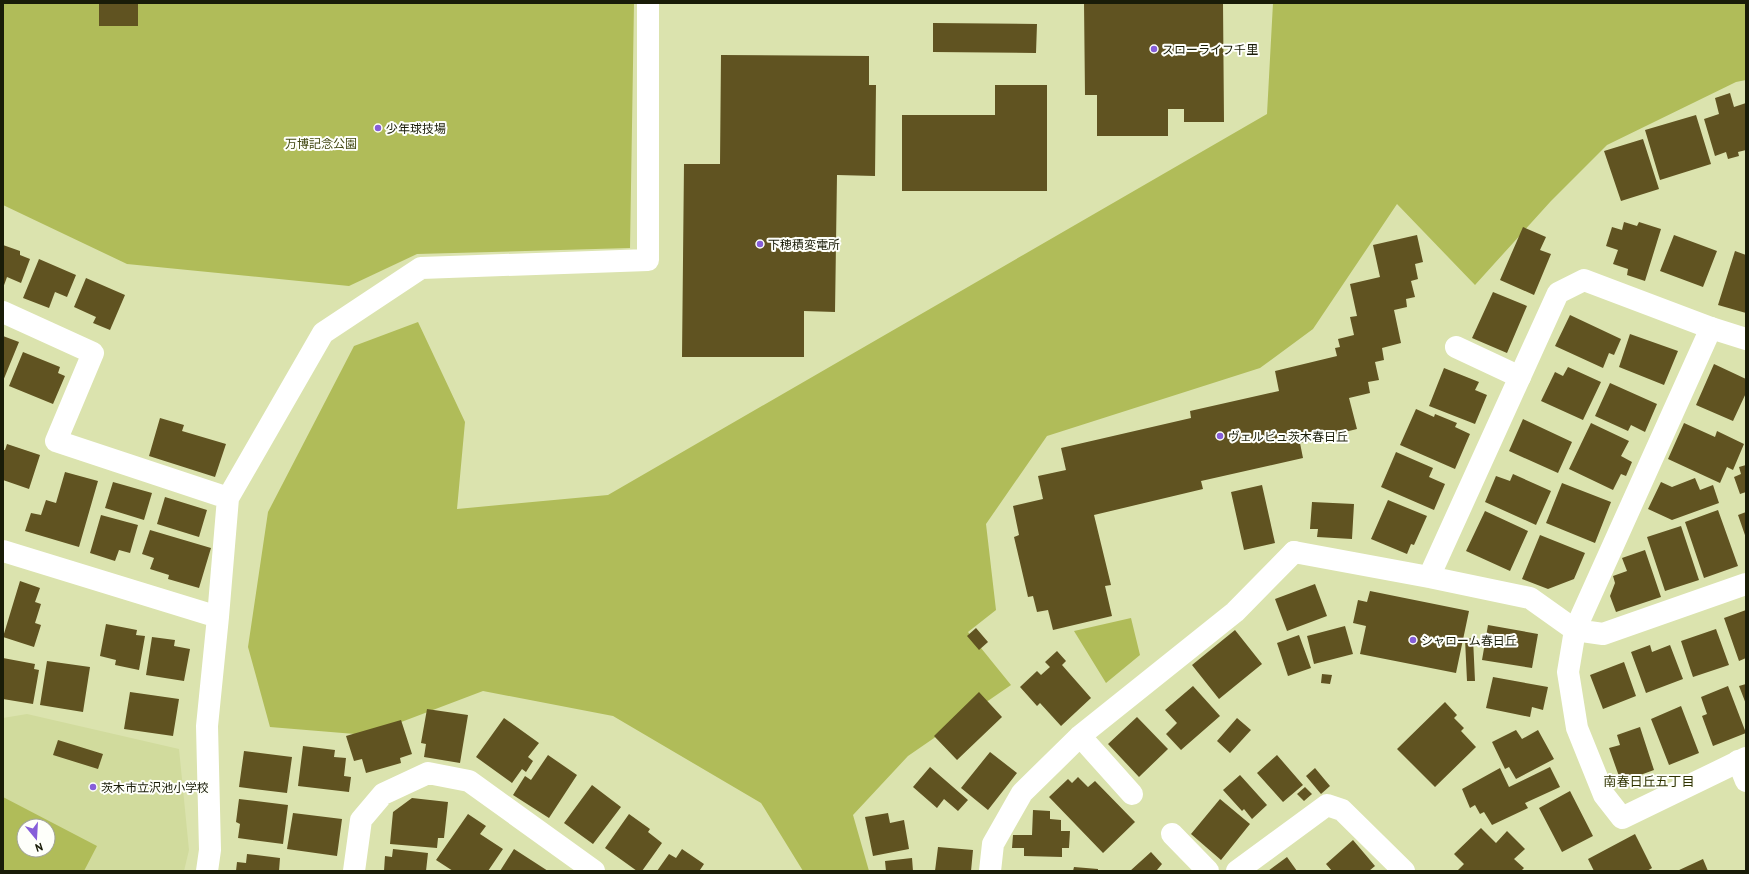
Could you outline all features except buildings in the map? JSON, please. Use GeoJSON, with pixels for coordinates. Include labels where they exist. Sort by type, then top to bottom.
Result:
{"type":"FeatureCollection","features":[{"type":"Feature","properties":{"kind":"street"},"geometry":{"type":"LineString","coordinates":[[207,871],[210,850],[207,726],[228,498],[323,333],[421,268],[648,260],[648,3]]}},
{"type":"Feature","properties":{"kind":"street"},"geometry":{"type":"LineString","coordinates":[[1429,577],[1558,293],[1584,280],[1711,328],[1746,339]]}},
{"type":"Feature","properties":{"kind":"street"},"geometry":{"type":"LineString","coordinates":[[3,312],[93,353],[56,441],[228,498]]}},
{"type":"Feature","properties":{"kind":"street"},"geometry":{"type":"LineString","coordinates":[[1711,328],[1575,630],[1568,672],[1576,728],[1604,795],[1622,818],[1742,759],[1746,781]]}},
{"type":"Feature","properties":{"kind":"street"},"geometry":{"type":"LineString","coordinates":[[1456,347],[1520,377]]}},
{"type":"Feature","properties":{"kind":"street"},"geometry":{"type":"LineString","coordinates":[[3,551],[218,617]]}},
{"type":"Feature","properties":{"kind":"street"},"geometry":{"type":"LineString","coordinates":[[990,871],[993,844],[1022,793],[1080,736],[1235,612],[1294,552],[1429,577],[1530,598],[1575,630],[1603,634],[1746,584]]}},
{"type":"Feature","properties":{"kind":"street"},"geometry":{"type":"LineString","coordinates":[[1080,736],[1132,794]]}},
{"type":"Feature","properties":{"kind":"street"},"geometry":{"type":"LineString","coordinates":[[354,871],[361,820],[382,794],[428,773],[469,781],[589,870]]}},
{"type":"Feature","properties":{"kind":"street"},"geometry":{"type":"LineString","coordinates":[[1237,871],[1327,805],[1342,810],[1404,871]]}},
{"type":"Feature","properties":{"kind":"street"},"geometry":{"type":"LineString","coordinates":[[1172,834],[1208,871]]}},
{"type":"Feature","properties":{"kind":"shaded area","name":"茨木市立沢池小学校"},"geometry":{"type":"Polygon","coordinates":[[[27,714],[179,749],[189,850],[184,871],[3,871],[3,718],[27,714]]]}},
{"type":"Feature","properties":{"kind":"green space","name":"万博記念公園"},"geometry":{"type":"Polygon","coordinates":[[[3,3],[634,3],[630,248],[417,254],[349,286],[127,264],[3,205],[3,3]]]}},
{"type":"Feature","properties":{"kind":"green space"},"geometry":{"type":"Polygon","coordinates":[[[1273,3],[1746,3],[1746,80],[1736,82],[1607,145],[1551,201],[1475,285],[1397,204],[1313,329],[1260,368],[1047,436],[986,524],[996,610],[968,632],[1011,685],[908,756],[853,815],[869,871],[803,871],[761,803],[613,716],[483,691],[367,735],[270,727],[248,647],[268,512],[354,346],[418,322],[465,422],[457,509],[608,495],[1267,114],[1273,3]]]}},
{"type":"Feature","properties":{"kind":"green space"},"geometry":{"type":"Polygon","coordinates":[[[1131,618],[1140,655],[1106,683],[1074,631],[1131,618]]]}},
{"type":"Feature","properties":{"kind":"green space"},"geometry":{"type":"Polygon","coordinates":[[[3,797],[43,818],[16,818],[16,858],[56,858],[56,825],[97,846],[84,871],[3,871],[3,797]]]}},
{"type":"Feature","properties":{"kind":"place","name":"スローライフ千里"},"geometry":{"type":"Point","coordinates":[1154,49]}},
{"type":"Feature","properties":{"kind":"place","name":"少年球技場"},"geometry":{"type":"Point","coordinates":[378,128]}},
{"type":"Feature","properties":{"kind":"place","name":"下穂積変電所"},"geometry":{"type":"Point","coordinates":[760,244]}},
{"type":"Feature","properties":{"kind":"place","name":"ヴェルビュ茨木春日丘"},"geometry":{"type":"Point","coordinates":[1220,436]}},
{"type":"Feature","properties":{"kind":"place","name":"シャローム春日丘"},"geometry":{"type":"Point","coordinates":[1413,640]}},
{"type":"Feature","properties":{"kind":"place","name":"茨木市立沢池小学校"},"geometry":{"type":"Point","coordinates":[93,787]}},
{"type":"Feature","properties":{"kind":"district","name":"南春日丘五丁目"},"geometry":{"type":"Point","coordinates":[1649,781]}}]}
